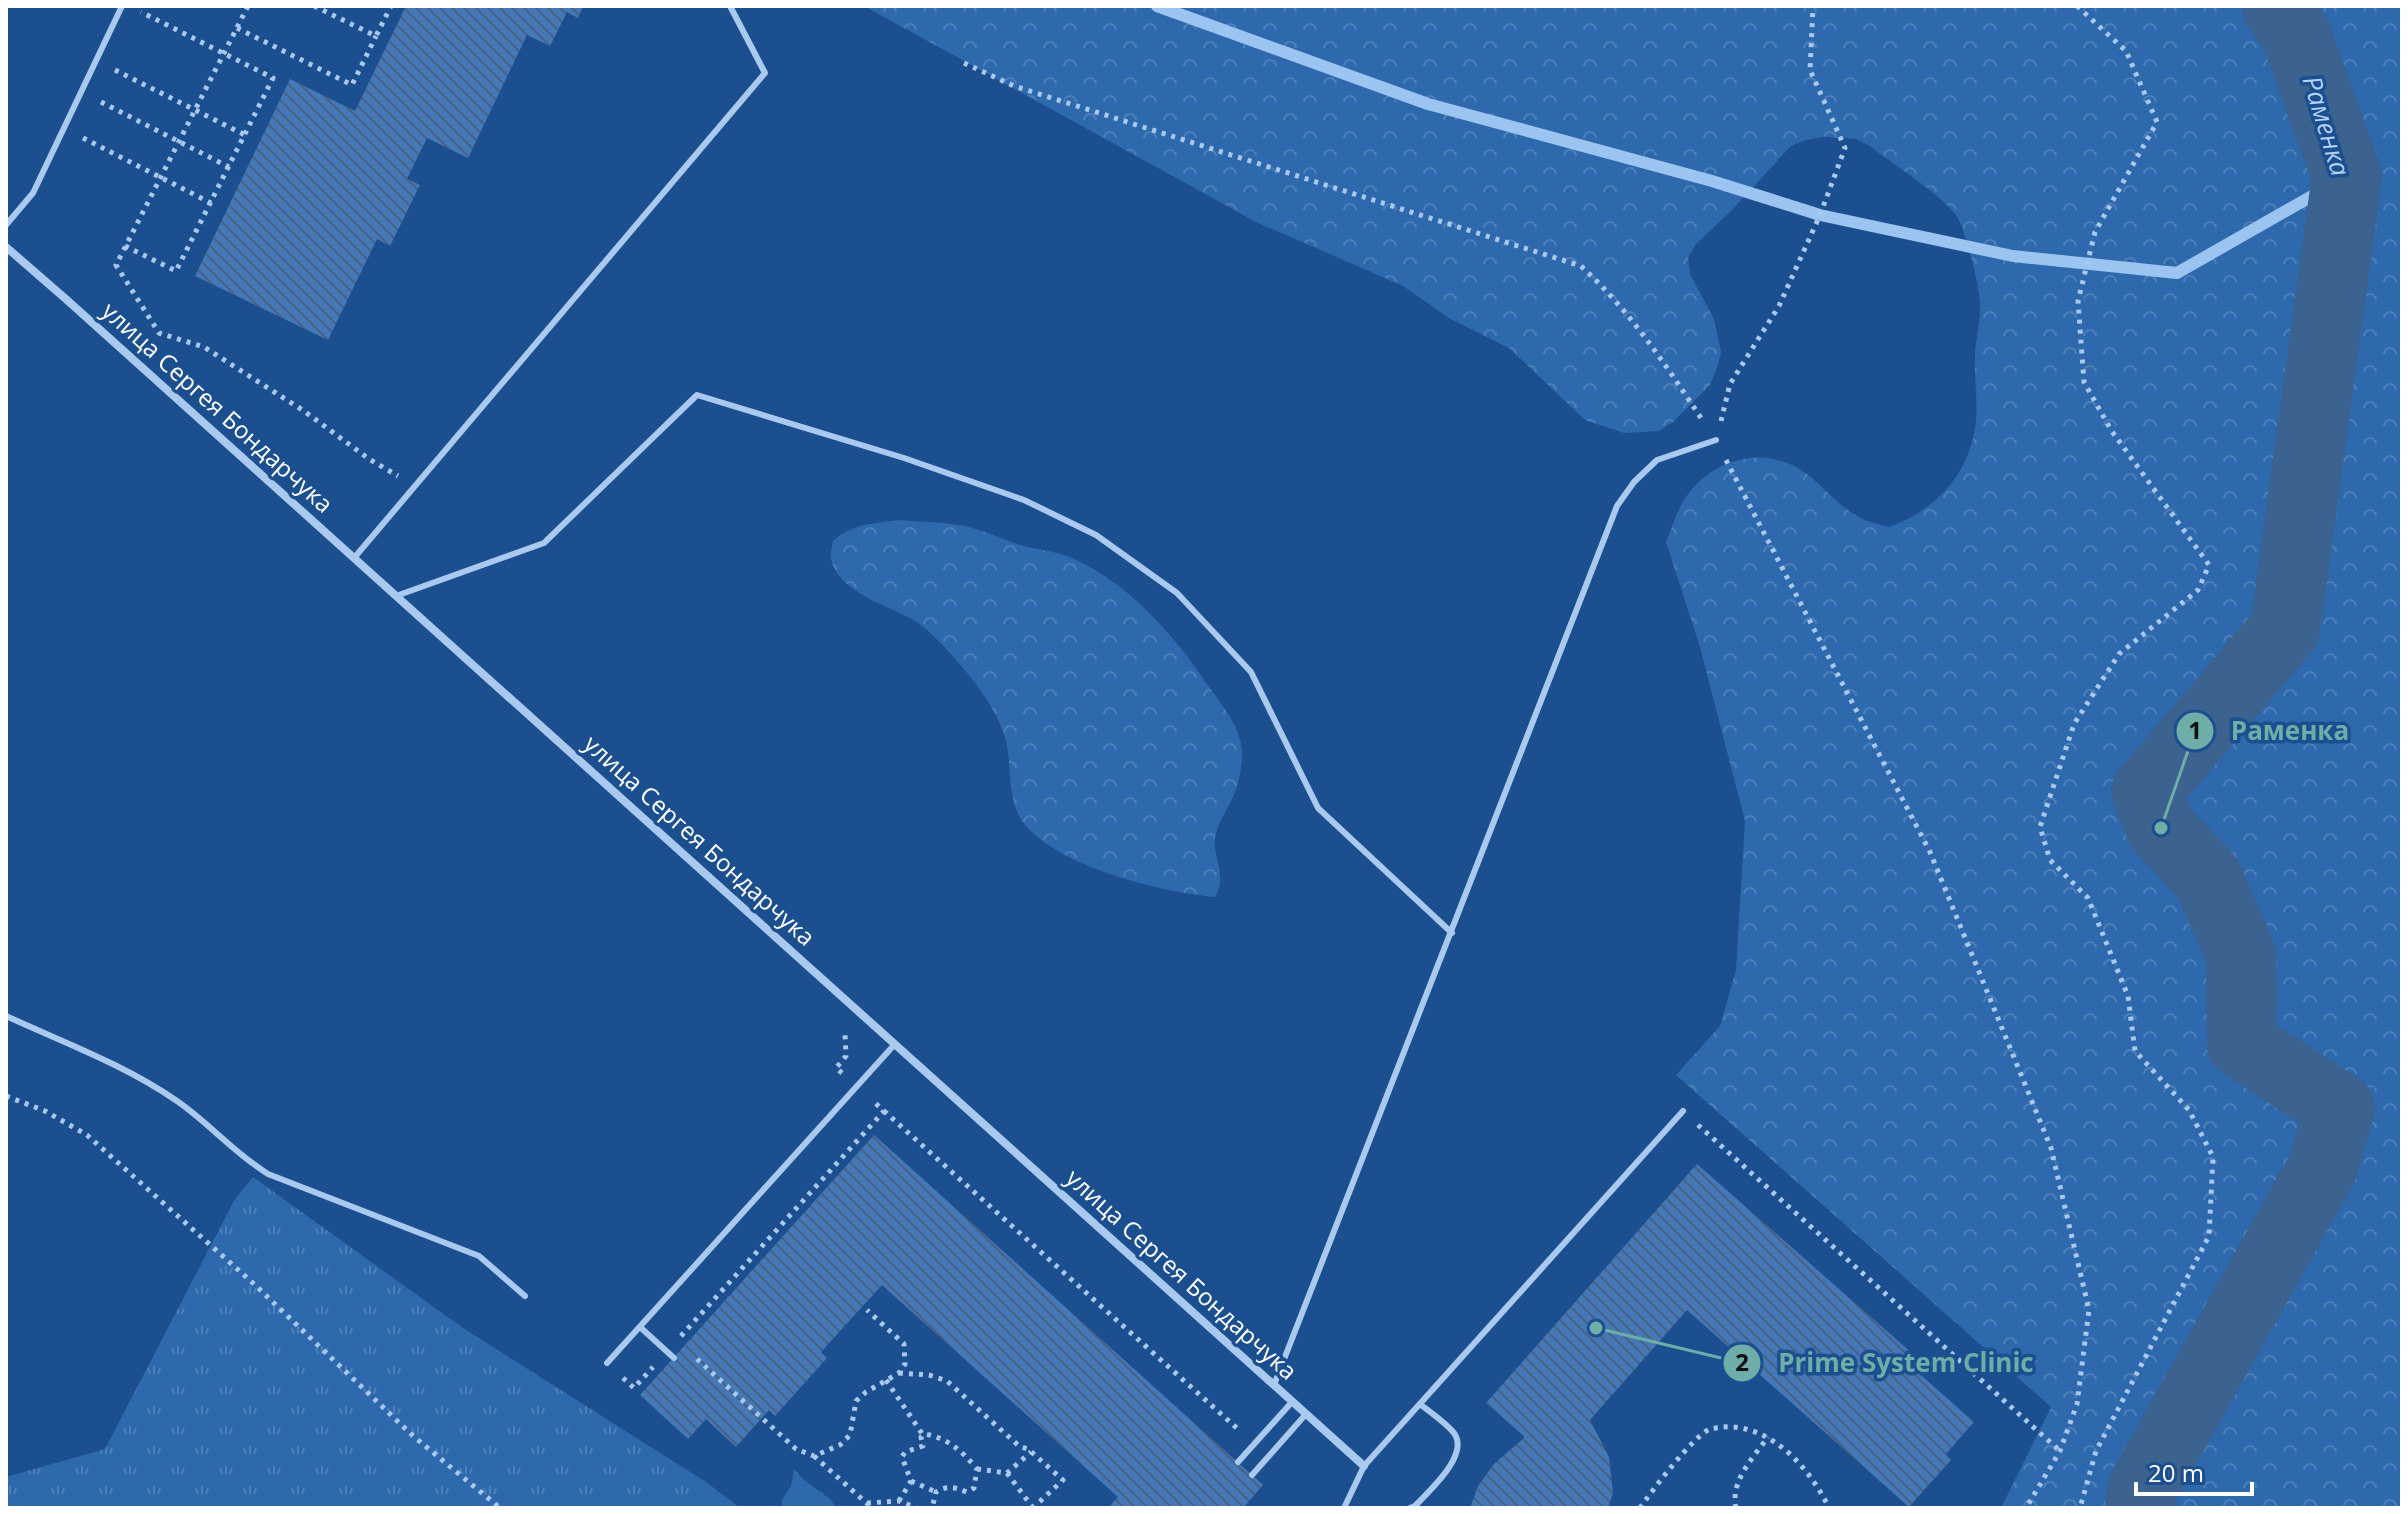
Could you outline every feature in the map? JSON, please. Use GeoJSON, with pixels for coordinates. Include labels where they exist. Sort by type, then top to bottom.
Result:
{"type":"FeatureCollection","features":[{"type":"Feature","properties":{"kind":"street","name":"улица Сергея Бондарчука"},"geometry":{"type":"LineString","coordinates":[[6,247],[1364,1466]]}},
{"type":"Feature","properties":{"kind":"lane"},"geometry":{"type":"LineString","coordinates":[[6,225],[33,193],[122,6]]}},
{"type":"Feature","properties":{"kind":"lane"},"geometry":{"type":"LineString","coordinates":[[354,558],[765,73],[730,6]]}},
{"type":"Feature","properties":{"kind":"lane"},"geometry":{"type":"LineString","coordinates":[[396,596],[544,543],[697,395],[904,458],[1024,500],[1096,535],[1177,593],[1251,672],[1318,808],[1452,933]]}},
{"type":"Feature","properties":{"kind":"lane"},"geometry":{"type":"LineString","coordinates":[[1274,1385],[1617,506],[1634,482],[1657,460],[1716,440]]}},
{"type":"Feature","properties":{"kind":"lane"},"geometry":{"type":"LineString","coordinates":[[6,1016],[159,1089],[208,1126],[240,1156],[268,1174],[479,1256],[525,1296]]}},
{"type":"Feature","properties":{"kind":"lane"},"geometry":{"type":"LineString","coordinates":[[607,1363],[895,1044]]}},
{"type":"Feature","properties":{"kind":"lane"},"geometry":{"type":"LineString","coordinates":[[1344,1508],[1364,1466],[1683,1111]]}},
{"type":"Feature","properties":{"kind":"lane"},"geometry":{"type":"LineString","coordinates":[[640,1327],[674,1358]]}},
{"type":"Feature","properties":{"kind":"lane"},"geometry":{"type":"LineString","coordinates":[[1238,1462],[1292,1402]]}},
{"type":"Feature","properties":{"kind":"lane"},"geometry":{"type":"LineString","coordinates":[[1410,1508],[1451,1466],[1458,1448],[1455,1435],[1420,1404]]}},
{"type":"Feature","properties":{"kind":"lane"},"geometry":{"type":"LineString","coordinates":[[1252,1475],[1306,1414]]}},
{"type":"Feature","properties":{"kind":"path"},"geometry":{"type":"LineString","coordinates":[[125,246],[176,271],[273,78],[129,6]]}},
{"type":"Feature","properties":{"kind":"path"},"geometry":{"type":"LineString","coordinates":[[248,6],[116,265],[159,333],[204,347],[304,411],[369,459],[417,484]]}},
{"type":"Feature","properties":{"kind":"path"},"geometry":{"type":"LineString","coordinates":[[314,6],[376,36]]}},
{"type":"Feature","properties":{"kind":"path"},"geometry":{"type":"LineString","coordinates":[[237,28],[352,85],[391,6]]}},
{"type":"Feature","properties":{"kind":"path"},"geometry":{"type":"LineString","coordinates":[[1716,440],[1730,384],[1779,306],[1820,215],[1845,148],[1810,70],[1813,6]]}},
{"type":"Feature","properties":{"kind":"path"},"geometry":{"type":"LineString","coordinates":[[2077,6],[2126,51],[2157,122],[2094,239],[2078,301],[2084,382],[2111,430],[2209,565],[2198,590],[2119,654],[2081,712],[2074,724],[2040,827],[2050,860],[2088,898],[2094,910],[2128,996],[2135,1051],[2189,1110],[2213,1157],[2209,1236],[2096,1451],[2080,1508]]}},
{"type":"Feature","properties":{"kind":"path"},"geometry":{"type":"LineString","coordinates":[[96,60],[245,135]]}},
{"type":"Feature","properties":{"kind":"path"},"geometry":{"type":"LineString","coordinates":[[964,63],[1014,86],[1581,266],[1613,295],[1644,334],[1716,440],[1930,852],[2051,1148],[2089,1310],[2077,1404],[2060,1451],[2026,1508]]}},
{"type":"Feature","properties":{"kind":"path"},"geometry":{"type":"LineString","coordinates":[[81,92],[229,167]]}},
{"type":"Feature","properties":{"kind":"path"},"geometry":{"type":"LineString","coordinates":[[64,129],[211,203]]}},
{"type":"Feature","properties":{"kind":"path"},"geometry":{"type":"LineString","coordinates":[[840,1027],[847,1036],[846,1056],[836,1068],[1254,1443]]}},
{"type":"Feature","properties":{"kind":"path"},"geometry":{"type":"LineString","coordinates":[[6,1096],[45,1111],[87,1135],[254,1284],[412,1435],[500,1508]]}},
{"type":"Feature","properties":{"kind":"path"},"geometry":{"type":"LineString","coordinates":[[607,1363],[634,1388],[884,1111]]}},
{"type":"Feature","properties":{"kind":"path"},"geometry":{"type":"LineString","coordinates":[[1683,1111],[2060,1451]]}},
{"type":"Feature","properties":{"kind":"path"},"geometry":{"type":"LineString","coordinates":[[814,1456],[840,1445],[850,1435],[856,1401],[899,1373],[905,1364],[904,1344],[867,1310]]}},
{"type":"Feature","properties":{"kind":"path"},"geometry":{"type":"LineString","coordinates":[[694,1358],[796,1449],[814,1456],[872,1508]]}},
{"type":"Feature","properties":{"kind":"path"},"geometry":{"type":"LineString","coordinates":[[899,1373],[941,1378],[1063,1480],[1034,1508],[1007,1473],[977,1469],[943,1437],[923,1435]]}},
{"type":"Feature","properties":{"kind":"path"},"geometry":{"type":"LineString","coordinates":[[886,1380],[923,1435],[923,1446],[905,1452],[902,1457],[911,1481],[936,1492],[951,1486],[967,1492],[974,1488],[977,1469]]}},
{"type":"Feature","properties":{"kind":"path"},"geometry":{"type":"LineString","coordinates":[[1640,1508],[1697,1439],[1710,1428],[1737,1426],[1768,1437],[1793,1458],[1822,1492],[1829,1508]]}},
{"type":"Feature","properties":{"kind":"path"},"geometry":{"type":"LineString","coordinates":[[1736,1508],[1734,1497],[1742,1472],[1768,1437]]}},
{"type":"Feature","properties":{"kind":"path"},"geometry":{"type":"LineString","coordinates":[[1007,1473],[1031,1452]]}},
{"type":"Feature","properties":{"kind":"path"},"geometry":{"type":"LineString","coordinates":[[899,1501],[911,1481]]}},
{"type":"Feature","properties":{"kind":"path"},"geometry":{"type":"LineString","coordinates":[[932,1508],[936,1492]]}},
{"type":"Feature","properties":{"kind":"path"},"geometry":{"type":"LineString","coordinates":[[866,1503],[899,1501],[917,1508]]}},
{"type":"Feature","properties":{"kind":"green space"},"geometry":{"type":"Polygon","coordinates":[[[864,6],[2402,6],[2402,1508],[2001,1508],[2051,1407],[1676,1075],[1720,1026],[1736,970],[1745,821],[1700,647],[1666,542],[1677,513],[1697,484],[1709,473],[1739,460],[1770,458],[1786,462],[1808,475],[1858,516],[1889,527],[1922,511],[1949,487],[1973,439],[1975,351],[1980,303],[1962,228],[1945,203],[1870,146],[1856,139],[1823,137],[1791,146],[1696,244],[1688,258],[1690,274],[1714,319],[1721,352],[1710,385],[1673,422],[1659,431],[1624,433],[1585,420],[1509,348],[1449,318],[1403,286],[1256,222],[864,6]]]}},
{"type":"Feature","properties":{"kind":"green space"},"geometry":{"type":"Polygon","coordinates":[[[898,520],[965,526],[1023,546],[1064,555],[1106,577],[1126,592],[1179,646],[1231,719],[1242,749],[1237,787],[1216,833],[1215,850],[1220,880],[1215,897],[1168,890],[1087,865],[1063,854],[1025,825],[1012,794],[1005,737],[995,713],[973,680],[921,625],[854,590],[836,571],[831,557],[833,541],[856,528],[898,520]]]}},
{"type":"Feature","properties":{"kind":"green space"},"geometry":{"type":"Polygon","coordinates":[[[253,1177],[463,1328],[706,1482],[740,1508],[6,1508],[6,1477],[105,1449],[235,1199],[253,1177]]]}},
{"type":"Feature","properties":{"kind":"green space"},"geometry":{"type":"Polygon","coordinates":[[[794,1469],[830,1499],[836,1508],[783,1508],[781,1501],[791,1486],[794,1469]]]}},
{"type":"Feature","properties":{"kind":"building"},"geometry":{"type":"Polygon","coordinates":[[[406,6],[583,6],[578,18],[567,12],[550,46],[527,35],[468,158],[427,138],[407,179],[420,185],[390,246],[377,239],[328,340],[195,276],[290,79],[355,111],[406,6]]]}},
{"type":"Feature","properties":{"kind":"building"},"geometry":{"type":"Polygon","coordinates":[[[874,1135],[1263,1485],[1243,1508],[1108,1508],[1118,1497],[882,1285],[821,1352],[827,1358],[775,1416],[769,1410],[736,1447],[706,1419],[688,1439],[640,1395],[874,1135]]]}},
{"type":"Feature","properties":{"kind":"building"},"geometry":{"type":"Polygon","coordinates":[[[1697,1164],[1913,1354],[1906,1362],[1974,1422],[1946,1454],[1951,1460],[1909,1507],[1687,1310],[1590,1420],[1609,1457],[1613,1493],[1608,1508],[1470,1508],[1478,1486],[1494,1464],[1525,1437],[1486,1403],[1697,1164]]]}},
{"type":"Feature","properties":{"kind":"waterway"},"geometry":{"type":"LineString","coordinates":[[1157,6],[1428,104],[1712,181],[1820,215],[2013,256],[2177,273],[2347,176]]}},
{"type":"Feature","properties":{"kind":"waterway","name":"Раменка"},"geometry":{"type":"LineString","coordinates":[[2140,1508],[2142,1489],[2323,1167],[2340,1108],[2242,1044],[2241,954],[2207,877],[2161,828],[2146,792],[2285,629],[2347,176],[2296,35],[2277,6]]}},
{"type":"Feature","properties":{"kind":"place","name":"Раменка"},"geometry":{"type":"Point","coordinates":[2161,828]}},
{"type":"Feature","properties":{"kind":"place","name":"Prime System Clinic"},"geometry":{"type":"Point","coordinates":[1596,1328]}}]}
